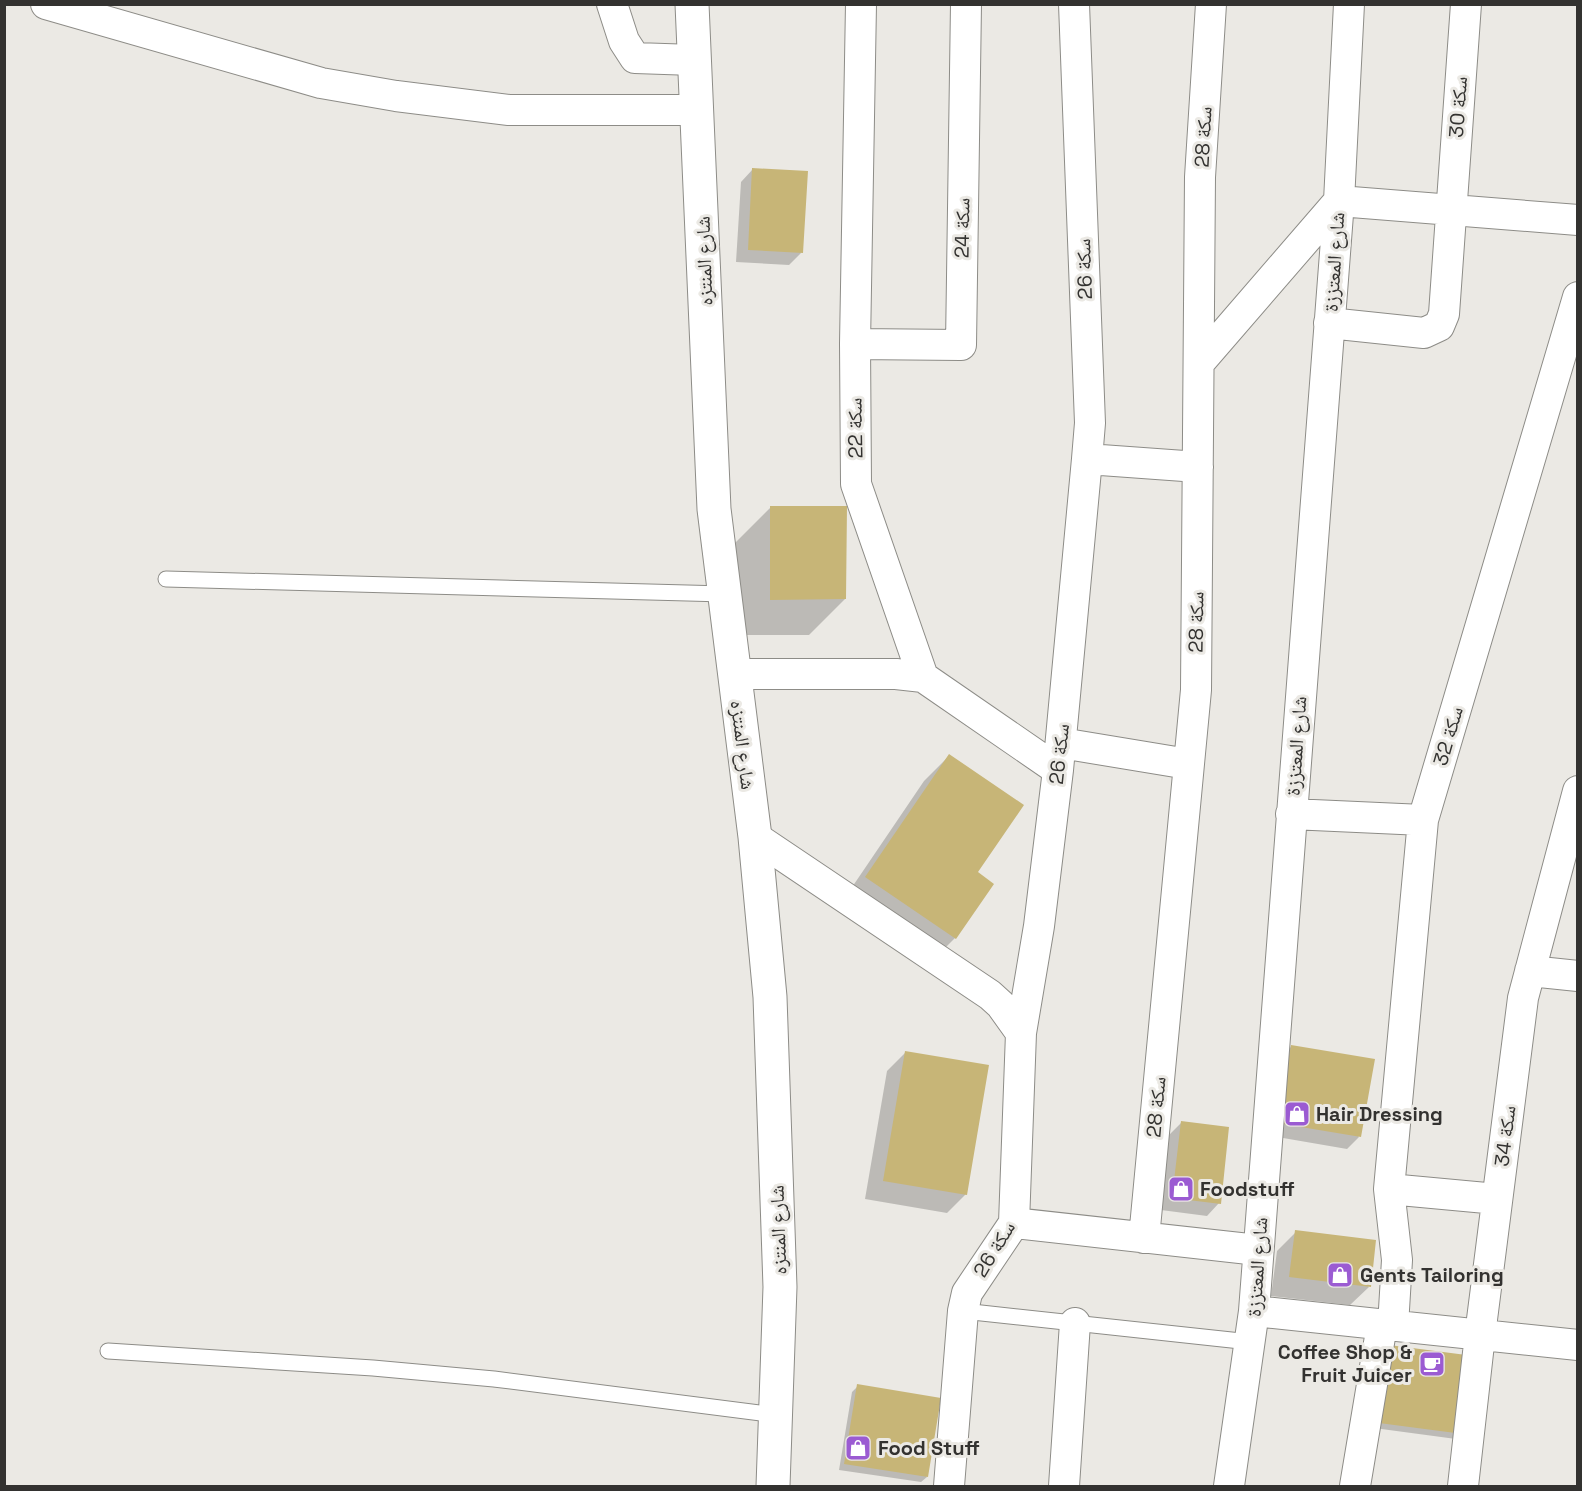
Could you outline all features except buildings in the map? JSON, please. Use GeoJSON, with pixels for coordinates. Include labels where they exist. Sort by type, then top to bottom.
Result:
{"type":"FeatureCollection","features":[{"type":"Feature","properties":{"kind":"street"},"geometry":{"type":"LineString","coordinates":[[46,4],[321,83],[396,96],[509,110],[697,110]]}},
{"type":"Feature","properties":{"kind":"street"},"geometry":{"type":"LineString","coordinates":[[612,4],[624,41],[635,58],[694,60]]}},
{"type":"Feature","properties":{"kind":"street","name":"شارع المنتزه"},"geometry":{"type":"LineString","coordinates":[[692,4],[714,509],[755,837],[770,997],[780,1287],[773,1486]]}},
{"type":"Feature","properties":{"kind":"street","name":"سكة 22"},"geometry":{"type":"LineString","coordinates":[[861,4],[855,344],[856,484],[923,677]]}},
{"type":"Feature","properties":{"kind":"street","name":"سكة 24"},"geometry":{"type":"LineString","coordinates":[[855,344],[961,345],[966,4]]}},
{"type":"Feature","properties":{"kind":"street","name":"سكة 26"},"geometry":{"type":"LineString","coordinates":[[950,1486],[963,1311],[967,1293],[1014,1224],[1021,1033],[1039,926],[1060,756],[1087,459],[1090,423],[1074,4]]}},
{"type":"Feature","properties":{"kind":"street","name":"سكة 28"},"geometry":{"type":"LineString","coordinates":[[1144,1238],[1196,690],[1200,177],[1211,4]]}},
{"type":"Feature","properties":{"kind":"street","name":"شارع المعتززة"},"geometry":{"type":"LineString","coordinates":[[1229,1486],[1254,1311],[1339,201],[1349,4]]}},
{"type":"Feature","properties":{"kind":"street","name":"سكة 30"},"geometry":{"type":"LineString","coordinates":[[1329,323],[1424,333],[1439,326],[1444,314],[1466,4]]}},
{"type":"Feature","properties":{"kind":"street"},"geometry":{"type":"LineString","coordinates":[[1199,363],[1339,201],[1578,220]]}},
{"type":"Feature","properties":{"kind":"street","name":"سكة 32"},"geometry":{"type":"LineString","coordinates":[[1388,1325],[1397,1260],[1389,1189],[1423,820],[1578,297]]}},
{"type":"Feature","properties":{"kind":"street"},"geometry":{"type":"LineString","coordinates":[[1087,459],[1198,467]]}},
{"type":"Feature","properties":{"kind":"street"},"geometry":{"type":"LineString","coordinates":[[735,674],[896,674],[923,677],[1060,756],[1188,765]]}},
{"type":"Feature","properties":{"kind":"street","name":"سكة 34"},"geometry":{"type":"LineString","coordinates":[[1463,1486],[1523,999],[1572,833],[1578,791]]}},
{"type":"Feature","properties":{"kind":"street"},"geometry":{"type":"LineString","coordinates":[[1291,814],[1423,820]]}},
{"type":"Feature","properties":{"kind":"street"},"geometry":{"type":"LineString","coordinates":[[755,837],[990,995],[1001,1005],[1021,1033]]}},
{"type":"Feature","properties":{"kind":"street"},"geometry":{"type":"LineString","coordinates":[[1530,971],[1578,976]]}},
{"type":"Feature","properties":{"kind":"street"},"geometry":{"type":"LineString","coordinates":[[1389,1189],[1497,1199]]}},
{"type":"Feature","properties":{"kind":"street"},"geometry":{"type":"LineString","coordinates":[[1014,1224],[1258,1250]]}},
{"type":"Feature","properties":{"kind":"street"},"geometry":{"type":"LineString","coordinates":[[1254,1311],[1578,1345]]}},
{"type":"Feature","properties":{"kind":"street"},"geometry":{"type":"LineString","coordinates":[[1064,1486],[1075,1323]]}},
{"type":"Feature","properties":{"kind":"street"},"geometry":{"type":"LineString","coordinates":[[1355,1486],[1388,1325]]}},
{"type":"Feature","properties":{"kind":"lane"},"geometry":{"type":"LineString","coordinates":[[166,579],[725,594]]}},
{"type":"Feature","properties":{"kind":"lane"},"geometry":{"type":"LineString","coordinates":[[963,1311],[1250,1342]]}},
{"type":"Feature","properties":{"kind":"lane"},"geometry":{"type":"LineString","coordinates":[[108,1352],[406,1371],[494,1379],[776,1415]]}},
{"type":"Feature","properties":{"kind":"place","name":"Hair Dressing"},"geometry":{"type":"Point","coordinates":[1297,1114]}},
{"type":"Feature","properties":{"kind":"place","name":"Foodstuff"},"geometry":{"type":"Point","coordinates":[1181,1189]}},
{"type":"Feature","properties":{"kind":"place","name":"Gents Tailoring"},"geometry":{"type":"Point","coordinates":[1340,1275]}},
{"type":"Feature","properties":{"kind":"place","name":"Coffee Shop & Fruit Juicer"},"geometry":{"type":"Point","coordinates":[1432,1364]}},
{"type":"Feature","properties":{"kind":"place","name":"Food Stuff"},"geometry":{"type":"Point","coordinates":[858,1448]}}]}
